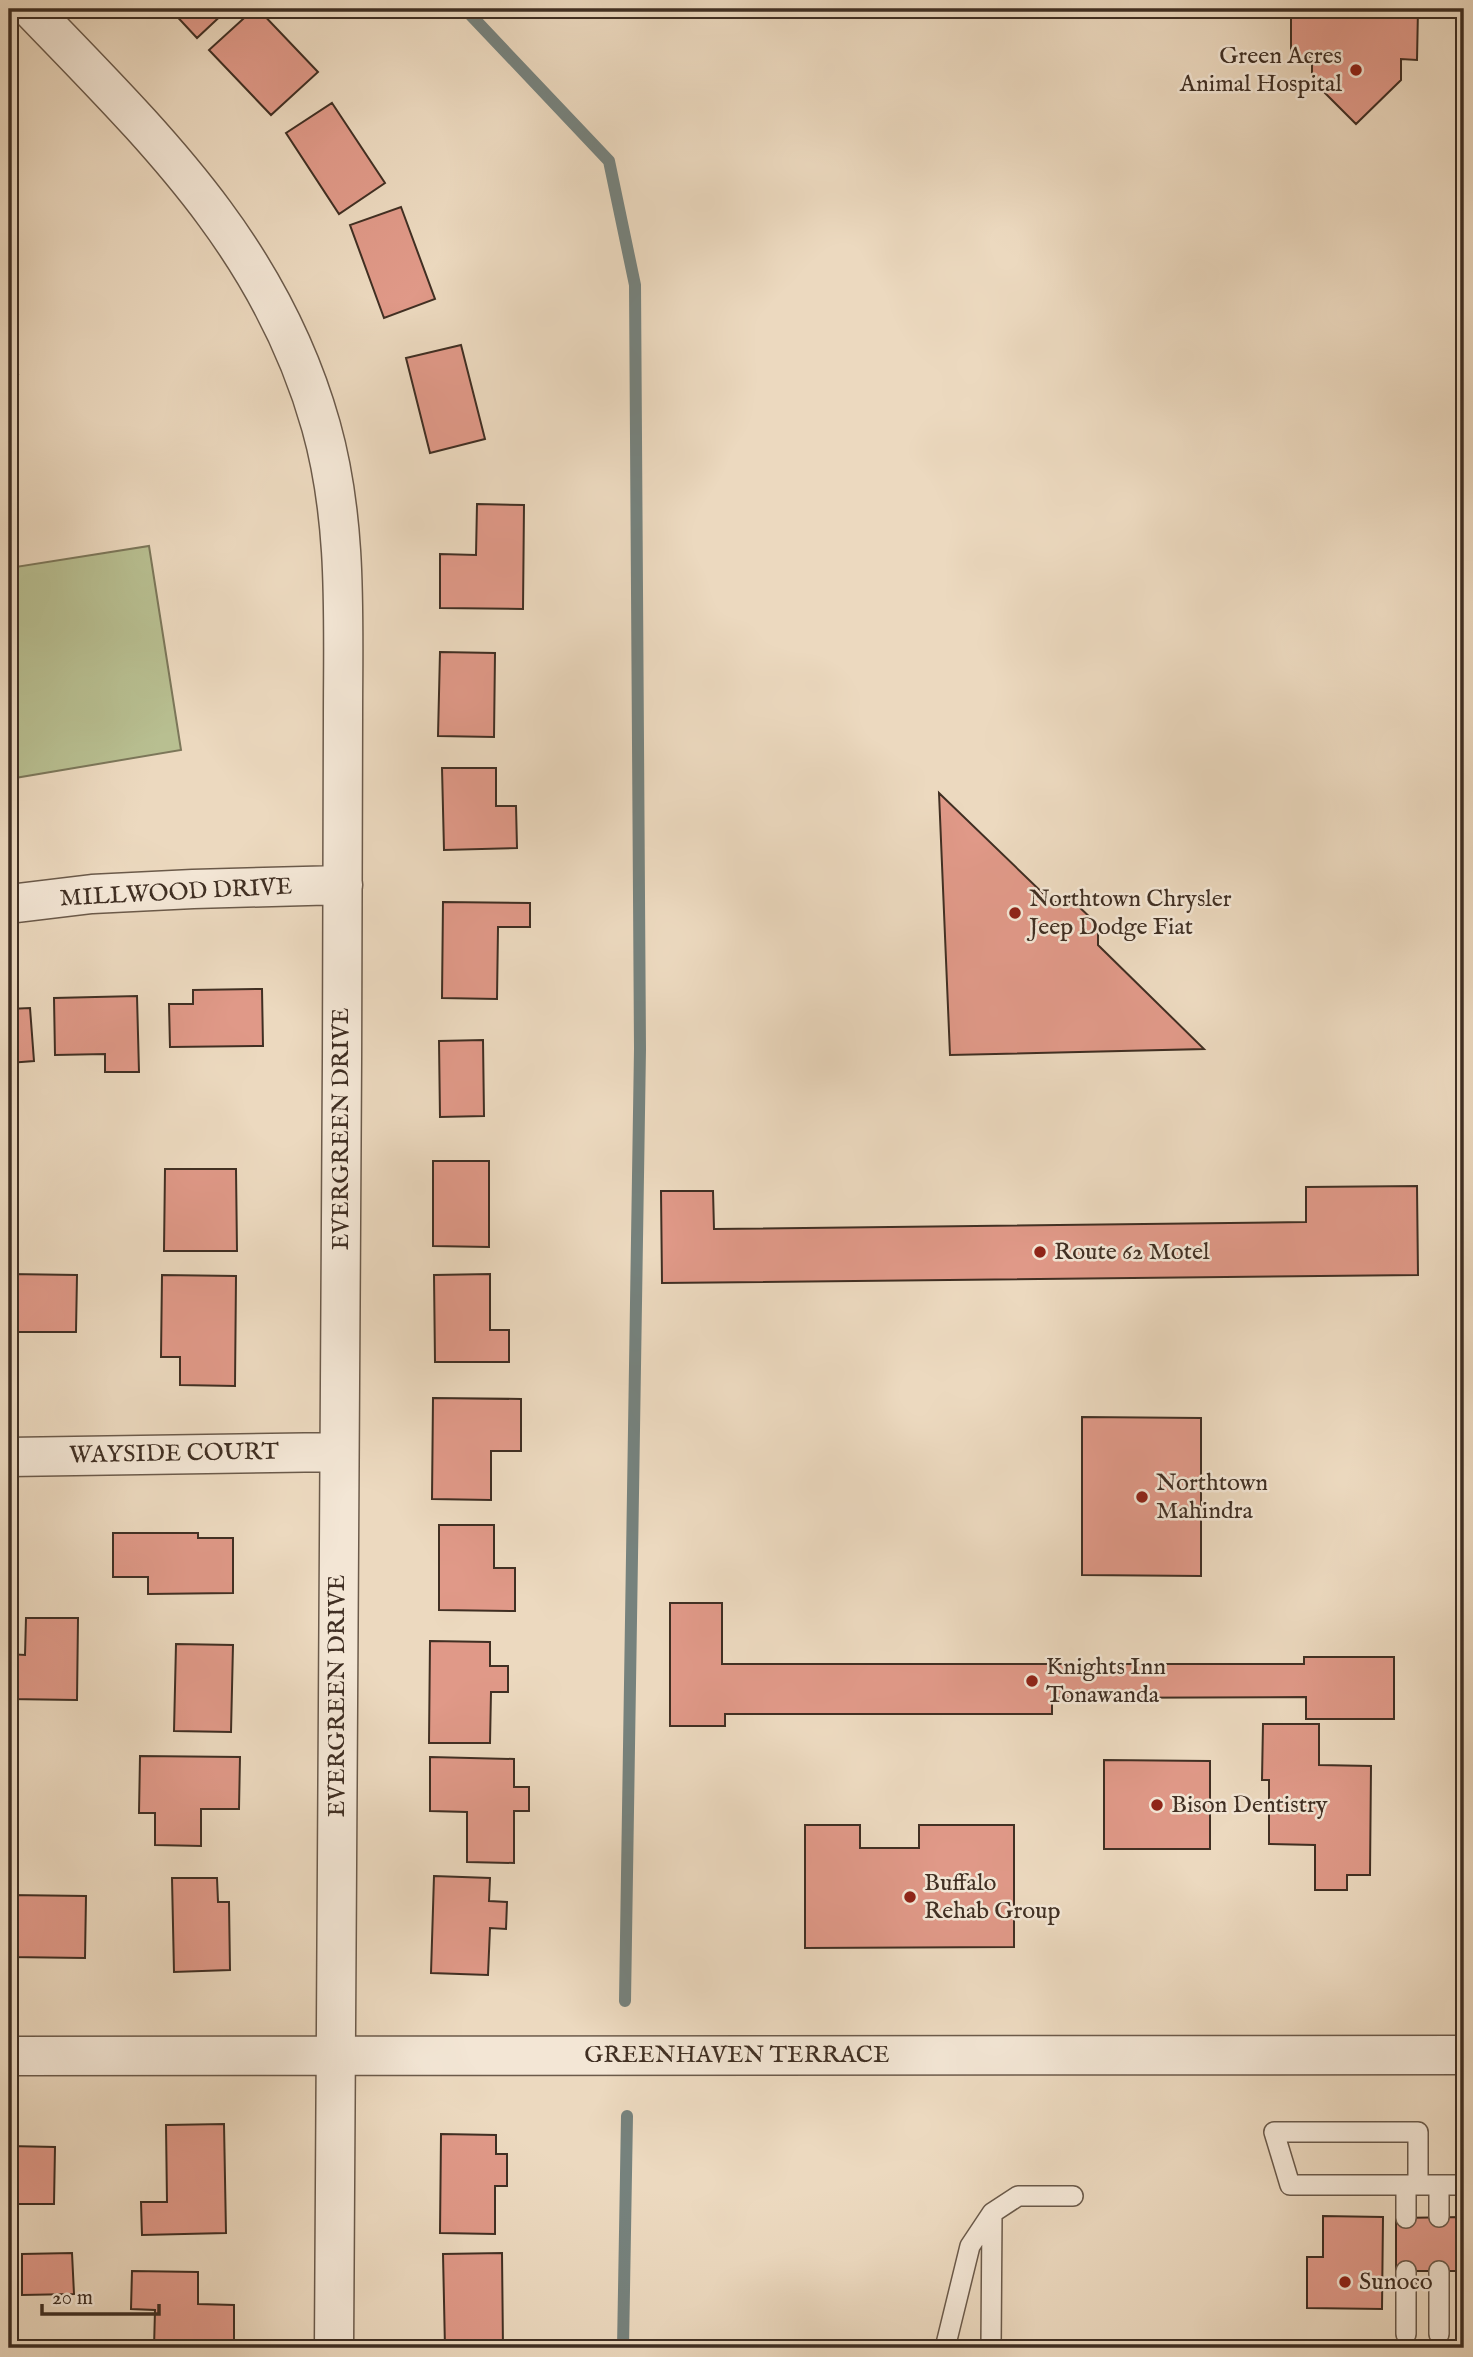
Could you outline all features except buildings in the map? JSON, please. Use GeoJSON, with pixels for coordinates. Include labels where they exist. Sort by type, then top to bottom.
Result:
{"type":"FeatureCollection","features":[{"type":"Feature","properties":{"kind":"street","name":"EVERGREEN DRIVE"},"geometry":{"type":"LineString","coordinates":[[31,9],[150,134],[215,211],[266,290],[292,344],[321,425],[336,490],[343,556],[343,885],[334,2348]]}},
{"type":"Feature","properties":{"kind":"street","name":"MILLWOOD DRIVE"},"geometry":{"type":"LineString","coordinates":[[9,904],[92,894],[343,885]]}},
{"type":"Feature","properties":{"kind":"street","name":"WAYSIDE COURT"},"geometry":{"type":"LineString","coordinates":[[9,1457],[339,1452]]}},
{"type":"Feature","properties":{"kind":"street","name":"GREENHAVEN TERRACE"},"geometry":{"type":"LineString","coordinates":[[9,2056],[1464,2055]]}},
{"type":"Feature","properties":{"kind":"lane"},"geometry":{"type":"LineString","coordinates":[[1405,2218],[1412,2185],[1418,2133],[1274,2133],[1290,2185],[1412,2185],[1464,2185]]}},
{"type":"Feature","properties":{"kind":"lane"},"geometry":{"type":"LineString","coordinates":[[1439,2185],[1439,2217]]}},
{"type":"Feature","properties":{"kind":"lane"},"geometry":{"type":"LineString","coordinates":[[945,2348],[970,2246],[992,2213],[1018,2196],[1073,2196]]}},
{"type":"Feature","properties":{"kind":"lane"},"geometry":{"type":"LineString","coordinates":[[991,2348],[992,2213]]}},
{"type":"Feature","properties":{"kind":"lane"},"geometry":{"type":"LineString","coordinates":[[978,2233],[978,2348]]}},
{"type":"Feature","properties":{"kind":"lane"},"geometry":{"type":"LineString","coordinates":[[1405,2272],[1405,2334]]}},
{"type":"Feature","properties":{"kind":"lane"},"geometry":{"type":"LineString","coordinates":[[1439,2272],[1439,2334]]}},
{"type":"Feature","properties":{"kind":"lane"},"geometry":{"type":"LineString","coordinates":[[955,2306],[955,2348]]}},
{"type":"Feature","properties":{"kind":"green space"},"geometry":{"type":"Polygon","coordinates":[[[149,546],[181,750],[9,779],[9,568],[149,546]]]}},
{"type":"Feature","properties":{"kind":"waterway"},"geometry":{"type":"LineString","coordinates":[[465,9],[609,161],[635,285],[640,1049],[625,2001]]}},
{"type":"Feature","properties":{"kind":"waterway"},"geometry":{"type":"LineString","coordinates":[[623,2348],[627,2116]]}},
{"type":"Feature","properties":{"kind":"place","name":"Green Acres Animal Hospital"},"geometry":{"type":"Point","coordinates":[1356,70]}},
{"type":"Feature","properties":{"kind":"place","name":"Northtown Chrysler Jeep Dodge Fiat"},"geometry":{"type":"Point","coordinates":[1015,913]}},
{"type":"Feature","properties":{"kind":"place","name":"Route 62 Motel"},"geometry":{"type":"Point","coordinates":[1040,1252]}},
{"type":"Feature","properties":{"kind":"place","name":"Northtown Mahindra"},"geometry":{"type":"Point","coordinates":[1142,1497]}},
{"type":"Feature","properties":{"kind":"place","name":"Knights Inn Tonawanda"},"geometry":{"type":"Point","coordinates":[1032,1681]}},
{"type":"Feature","properties":{"kind":"place","name":"Bison Dentistry"},"geometry":{"type":"Point","coordinates":[1157,1805]}},
{"type":"Feature","properties":{"kind":"place","name":"Buffalo Rehab Group"},"geometry":{"type":"Point","coordinates":[910,1897]}},
{"type":"Feature","properties":{"kind":"place","name":"Sunoco"},"geometry":{"type":"Point","coordinates":[1345,2282]}}]}
